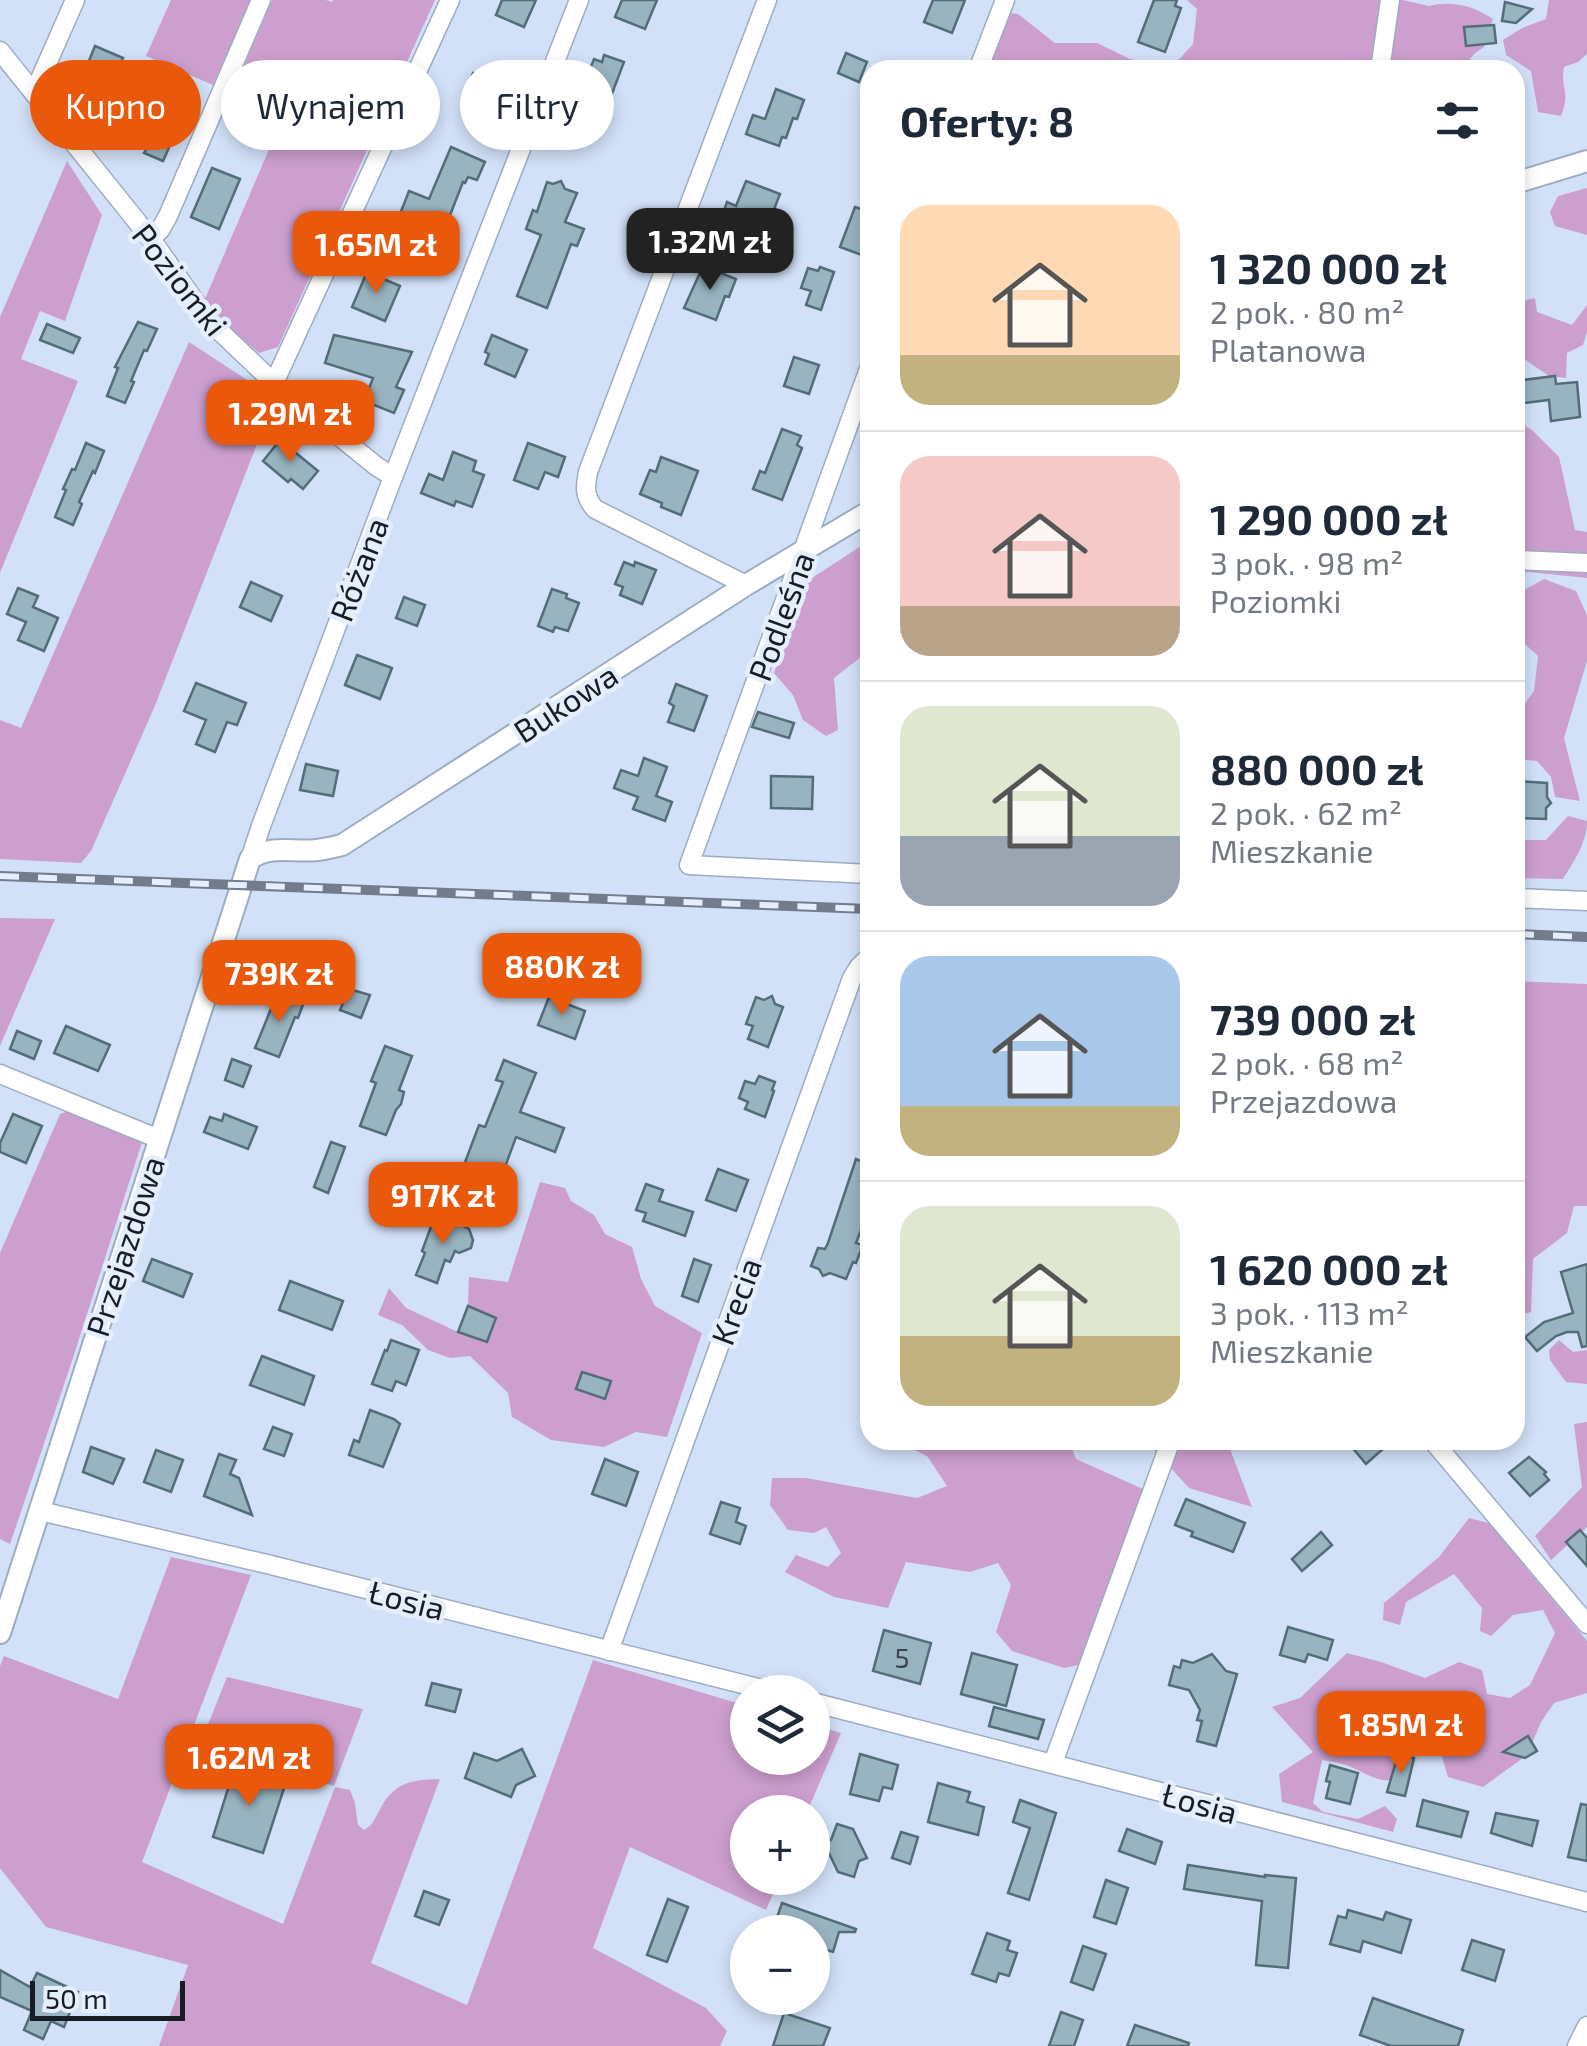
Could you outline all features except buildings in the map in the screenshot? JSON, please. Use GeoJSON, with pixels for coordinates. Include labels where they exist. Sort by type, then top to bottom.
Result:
{"type":"FeatureCollection","features":[{"type":"Feature","properties":{"kind":"street"},"geometry":{"type":"LineString","coordinates":[[49,60],[76,0]]}},
{"type":"Feature","properties":{"kind":"street"},"geometry":{"type":"LineString","coordinates":[[151,239],[168,216],[261,0]]}},
{"type":"Feature","properties":{"kind":"street"},"geometry":{"type":"LineString","coordinates":[[274,383],[450,0]]}},
{"type":"Feature","properties":{"kind":"street","name":"Różana"},"geometry":{"type":"LineString","coordinates":[[250,860],[393,476],[578,0]]}},
{"type":"Feature","properties":{"kind":"street"},"geometry":{"type":"LineString","coordinates":[[746,585],[595,509],[585,491],[588,472],[767,0]]}},
{"type":"Feature","properties":{"kind":"street"},"geometry":{"type":"LineString","coordinates":[[982,60],[1005,0]]}},
{"type":"Feature","properties":{"kind":"street"},"geometry":{"type":"LineString","coordinates":[[1381,60],[1390,0]]}},
{"type":"Feature","properties":{"kind":"street","name":"Poziomki"},"geometry":{"type":"LineString","coordinates":[[0,51],[30,88]]}},
{"type":"Feature","properties":{"kind":"street","name":"Poziomki"},"geometry":{"type":"LineString","coordinates":[[80,150],[151,239],[208,320],[274,383],[383,472],[393,476]]}},
{"type":"Feature","properties":{"kind":"street"},"geometry":{"type":"LineString","coordinates":[[1525,180],[1587,161]]}},
{"type":"Feature","properties":{"kind":"street","name":"Podleśna"},"geometry":{"type":"LineString","coordinates":[[860,394],[689,865],[860,874]]}},
{"type":"Feature","properties":{"kind":"street","name":"Bukowa"},"geometry":{"type":"LineString","coordinates":[[250,860],[276,850],[316,850],[342,845],[746,585],[860,517]]}},
{"type":"Feature","properties":{"kind":"street"},"geometry":{"type":"LineString","coordinates":[[1525,560],[1587,563]]}},
{"type":"Feature","properties":{"kind":"street","name":"Przejazdowa"},"geometry":{"type":"LineString","coordinates":[[0,1633],[250,860]]}},
{"type":"Feature","properties":{"kind":"street"},"geometry":{"type":"LineString","coordinates":[[1525,898],[1587,901]]}},
{"type":"Feature","properties":{"kind":"street","name":"Krecia"},"geometry":{"type":"LineString","coordinates":[[609,1651],[852,978],[860,966]]}},
{"type":"Feature","properties":{"kind":"street"},"geometry":{"type":"LineString","coordinates":[[0,1074],[159,1138]]}},
{"type":"Feature","properties":{"kind":"street"},"geometry":{"type":"LineString","coordinates":[[1054,1763],[1167,1450]]}},
{"type":"Feature","properties":{"kind":"street"},"geometry":{"type":"LineString","coordinates":[[1440,1450],[1587,1624]]}},
{"type":"Feature","properties":{"kind":"street","name":"Łosia"},"geometry":{"type":"LineString","coordinates":[[40,1511],[730,1681]]}},
{"type":"Feature","properties":{"kind":"street","name":"Łosia"},"geometry":{"type":"LineString","coordinates":[[830,1707],[1587,1902]]}},
{"type":"Feature","properties":{"kind":"street"},"geometry":{"type":"LineString","coordinates":[[1578,2046],[1587,2026]]}},
{"type":"Feature","properties":{"kind":"shaded area"},"geometry":{"type":"Polygon","coordinates":[[[171,0],[251,0],[213,85],[201,80],[201,60],[155,60],[146,56],[171,0]]]}},
{"type":"Feature","properties":{"kind":"shaded area"},"geometry":{"type":"Polygon","coordinates":[[[272,0],[435,0],[408,60],[247,60],[272,0]]]}},
{"type":"Feature","properties":{"kind":"shaded area"},"geometry":{"type":"Polygon","coordinates":[[[1187,0],[1403,0],[1429,6],[1462,5],[1493,19],[1484,47],[1470,60],[1178,60],[1193,44],[1197,9],[1187,0]]]}},
{"type":"Feature","properties":{"kind":"shaded area"},"geometry":{"type":"Polygon","coordinates":[[[1549,0],[1587,0],[1587,54],[1564,67],[1565,101],[1561,116],[1538,112],[1531,71],[1525,67],[1525,60],[1506,55],[1503,40],[1546,19],[1549,0]]]}},
{"type":"Feature","properties":{"kind":"shaded area"},"geometry":{"type":"Polygon","coordinates":[[[1004,12],[1018,14],[1055,43],[1097,43],[1136,60],[986,60],[1004,12]]]}},
{"type":"Feature","properties":{"kind":"shaded area"},"geometry":{"type":"Polygon","coordinates":[[[269,150],[367,150],[278,347],[259,353],[229,328],[205,299],[269,150]]]}},
{"type":"Feature","properties":{"kind":"shaded area"},"geometry":{"type":"Polygon","coordinates":[[[67,161],[102,215],[65,321],[40,311],[21,359],[78,381],[0,573],[0,317],[67,161]]]}},
{"type":"Feature","properties":{"kind":"shaded area"},"geometry":{"type":"Polygon","coordinates":[[[1587,188],[1587,235],[1555,226],[1550,212],[1558,196],[1587,188]]]}},
{"type":"Feature","properties":{"kind":"shaded area"},"geometry":{"type":"Polygon","coordinates":[[[1535,298],[1537,312],[1572,325],[1587,305],[1587,332],[1583,345],[1567,353],[1566,378],[1549,376],[1525,360],[1525,300],[1535,298]]]}},
{"type":"Feature","properties":{"kind":"shaded area"},"geometry":{"type":"Polygon","coordinates":[[[189,342],[275,398],[154,708],[91,851],[81,863],[0,859],[0,720],[21,728],[189,342]]]}},
{"type":"Feature","properties":{"kind":"shaded area"},"geometry":{"type":"Polygon","coordinates":[[[1525,426],[1559,457],[1575,530],[1587,532],[1587,578],[1525,572],[1525,426]]]}},
{"type":"Feature","properties":{"kind":"shaded area"},"geometry":{"type":"Polygon","coordinates":[[[860,547],[860,658],[834,678],[838,730],[826,736],[803,720],[793,695],[774,673],[806,582],[860,547]]]}},
{"type":"Feature","properties":{"kind":"shaded area"},"geometry":{"type":"Polygon","coordinates":[[[1544,579],[1576,591],[1587,615],[1587,661],[1564,738],[1580,801],[1555,797],[1551,777],[1537,761],[1525,760],[1525,703],[1534,691],[1538,656],[1525,644],[1525,589],[1544,579]]]}},
{"type":"Feature","properties":{"kind":"shaded area"},"geometry":{"type":"Polygon","coordinates":[[[1568,816],[1587,821],[1585,837],[1563,879],[1525,878],[1525,840],[1546,840],[1568,816]]]}},
{"type":"Feature","properties":{"kind":"shaded area"},"geometry":{"type":"Polygon","coordinates":[[[0,918],[55,919],[0,1046],[0,918]]]}},
{"type":"Feature","properties":{"kind":"shaded area"},"geometry":{"type":"Polygon","coordinates":[[[1525,981],[1587,984],[1587,1206],[1574,1206],[1567,1233],[1533,1259],[1531,1312],[1525,1314],[1525,981]]]}},
{"type":"Feature","properties":{"kind":"shaded area"},"geometry":{"type":"Polygon","coordinates":[[[71,1110],[144,1136],[10,1544],[0,1539],[0,1253],[60,1114],[71,1110]]]}},
{"type":"Feature","properties":{"kind":"shaded area"},"geometry":{"type":"Polygon","coordinates":[[[540,1182],[565,1188],[571,1201],[594,1215],[605,1234],[632,1247],[641,1279],[655,1306],[702,1333],[667,1437],[636,1432],[604,1447],[551,1440],[512,1417],[508,1393],[470,1356],[450,1358],[428,1350],[402,1325],[378,1315],[389,1288],[406,1308],[458,1332],[478,1336],[496,1318],[468,1307],[469,1277],[508,1282],[540,1182]]]}},
{"type":"Feature","properties":{"kind":"shaded area"},"geometry":{"type":"Polygon","coordinates":[[[1559,1340],[1573,1352],[1587,1350],[1587,1384],[1566,1382],[1550,1360],[1549,1350],[1559,1340]]]}},
{"type":"Feature","properties":{"kind":"shaded area"},"geometry":{"type":"Polygon","coordinates":[[[1587,1422],[1587,1527],[1551,1560],[1535,1536],[1582,1487],[1574,1424],[1587,1422]]]}},
{"type":"Feature","properties":{"kind":"shaded area"},"geometry":{"type":"Polygon","coordinates":[[[915,1450],[1073,1450],[1076,1459],[1143,1489],[1083,1664],[1064,1668],[1012,1651],[996,1632],[1011,1585],[998,1563],[970,1572],[906,1562],[888,1608],[834,1597],[785,1572],[796,1555],[828,1567],[841,1553],[826,1527],[814,1533],[788,1530],[770,1505],[772,1478],[806,1478],[917,1498],[947,1486],[927,1456],[915,1450]]]}},
{"type":"Feature","properties":{"kind":"shaded area"},"geometry":{"type":"Polygon","coordinates":[[[1154,1450],[1230,1450],[1252,1507],[1189,1488],[1154,1450]]]}},
{"type":"Feature","properties":{"kind":"shaded area"},"geometry":{"type":"Polygon","coordinates":[[[1469,1518],[1489,1523],[1587,1641],[1587,1693],[1554,1703],[1527,1755],[1483,1787],[1448,1777],[1441,1753],[1456,1739],[1434,1708],[1417,1714],[1407,1777],[1379,1779],[1322,1760],[1313,1803],[1323,1812],[1358,1819],[1385,1806],[1397,1819],[1393,1832],[1282,1802],[1279,1774],[1313,1752],[1272,1707],[1300,1698],[1347,1653],[1425,1678],[1459,1662],[1482,1670],[1487,1694],[1510,1698],[1530,1685],[1555,1633],[1543,1610],[1513,1615],[1491,1636],[1480,1631],[1482,1608],[1454,1574],[1406,1602],[1400,1625],[1383,1620],[1384,1603],[1439,1557],[1469,1518]]]}},
{"type":"Feature","properties":{"kind":"shaded area"},"geometry":{"type":"Polygon","coordinates":[[[171,1557],[251,1575],[142,1862],[283,1924],[335,1787],[350,1790],[358,1825],[364,1830],[397,1788],[411,1782],[440,1779],[371,1963],[467,2005],[593,1660],[730,1701],[730,1775],[823,1775],[814,1795],[730,1795],[730,1893],[630,1847],[593,1948],[706,2008],[727,2031],[720,2046],[159,2046],[188,1965],[46,1927],[0,1868],[0,1666],[4,1656],[118,1699],[171,1557]]]}},
{"type":"Feature","properties":{"kind":"shaded area"},"geometry":{"type":"Polygon","coordinates":[[[227,1677],[363,1709],[334,1786],[201,1742],[227,1677]]]}},
{"type":"Feature","properties":{"kind":"shaded area"},"geometry":{"type":"Polygon","coordinates":[[[830,1730],[841,1733],[830,1759],[830,1730]]]}},
{"type":"Feature","properties":{"kind":"shaded area"},"geometry":{"type":"Polygon","coordinates":[[[734,1895],[773,1895],[766,1910],[734,1895]]]}},
{"type":"Feature","properties":{"kind":"railway"},"geometry":{"type":"LineString","coordinates":[[0,876],[860,909]]}},
{"type":"Feature","properties":{"kind":"railway"},"geometry":{"type":"LineString","coordinates":[[1525,934],[1587,937]]}}]}
